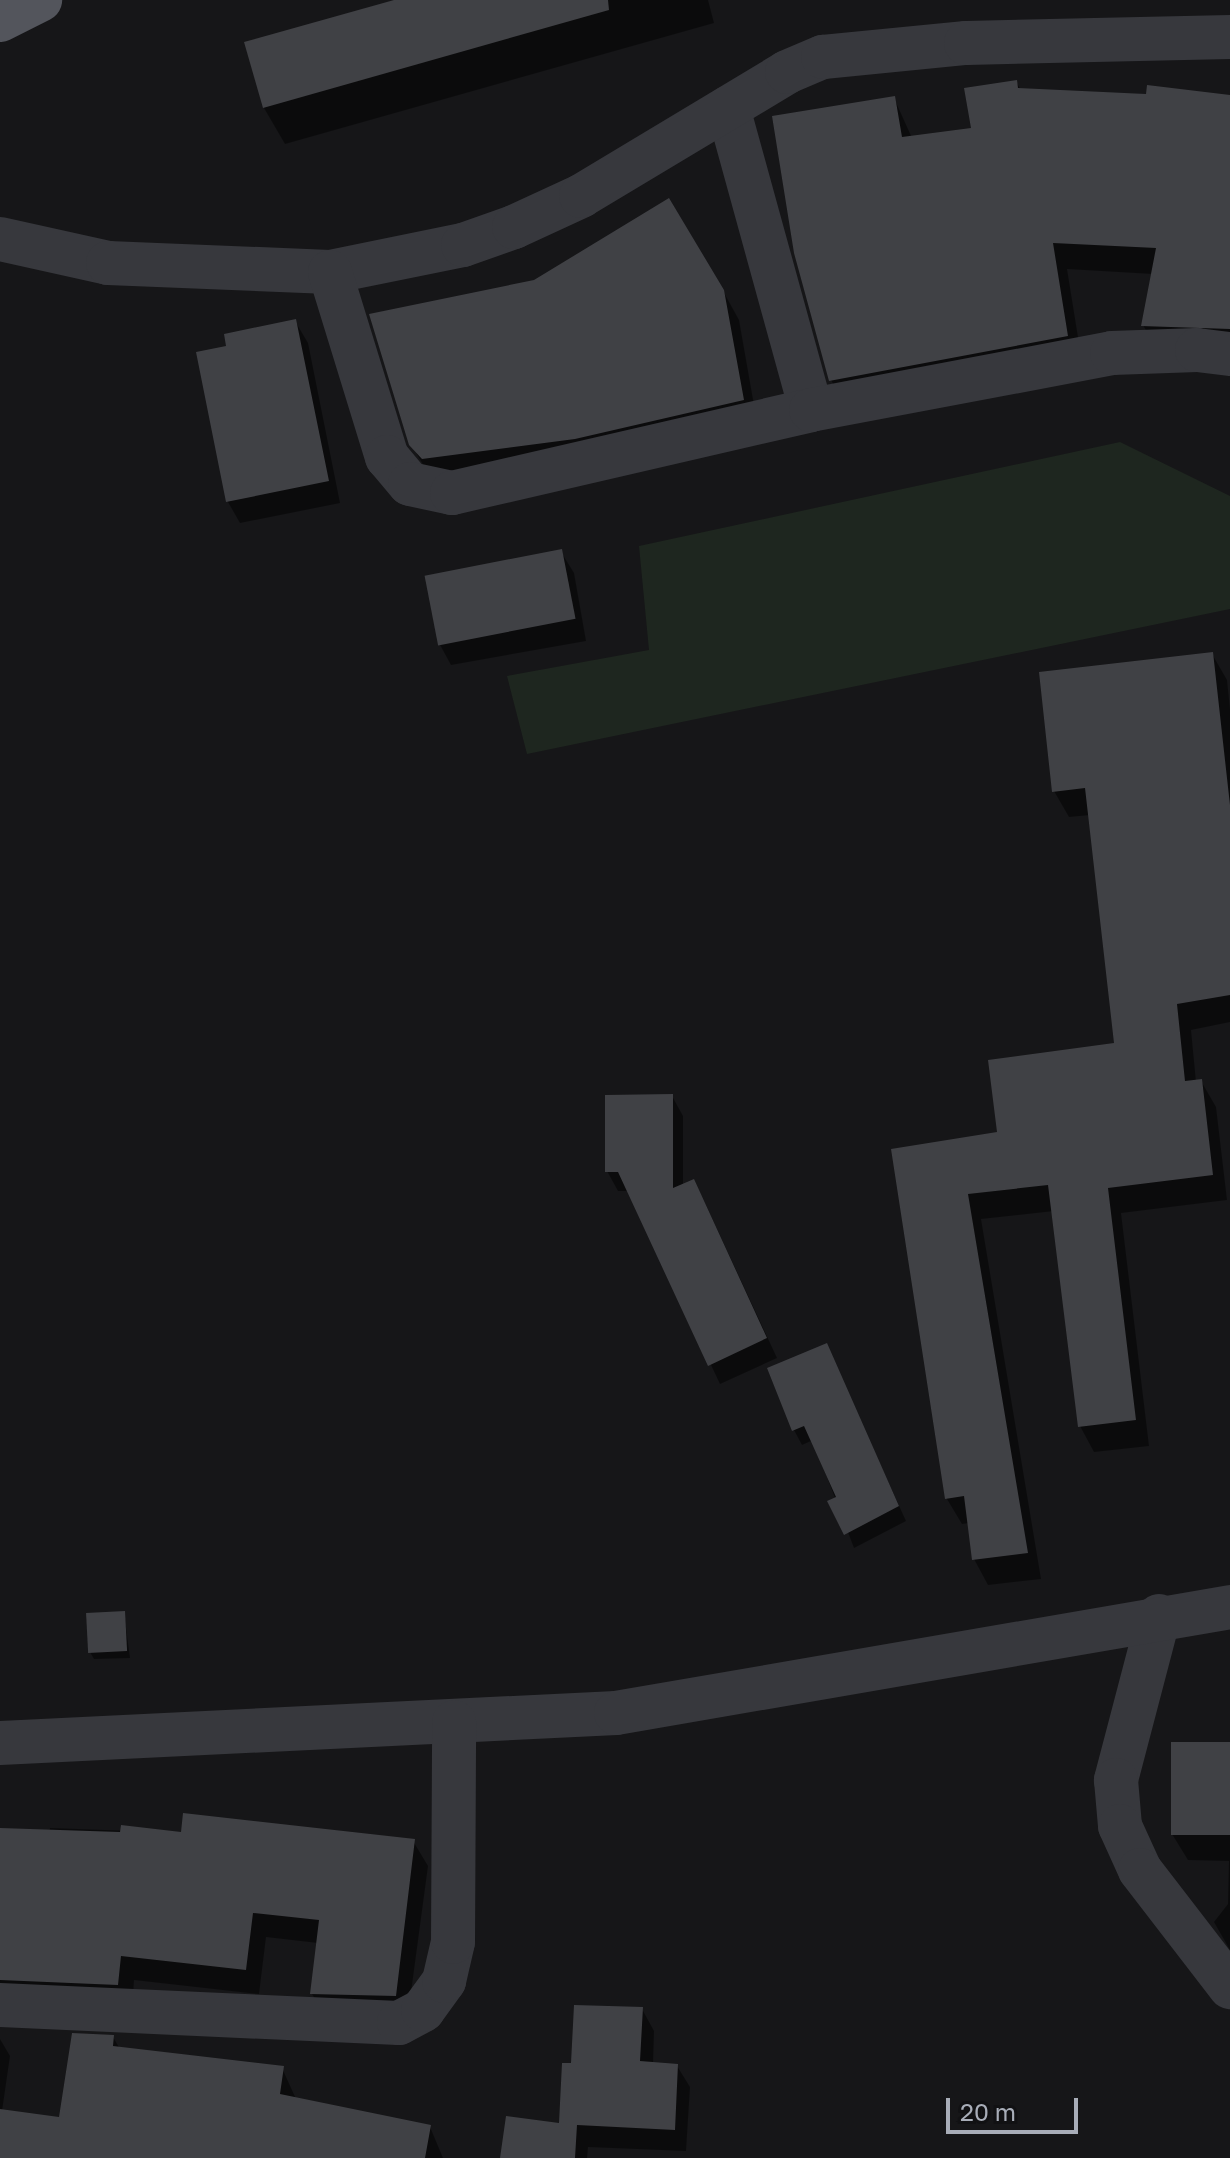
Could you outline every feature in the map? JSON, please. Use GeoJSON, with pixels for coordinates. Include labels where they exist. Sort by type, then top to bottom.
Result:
{"type":"FeatureCollection","features":[{"type":"Feature","properties":{"kind":"main road"},"geometry":{"type":"LineString","coordinates":[[0,20],[40,0]]}},
{"type":"Feature","properties":{"kind":"street"},"geometry":{"type":"LineString","coordinates":[[0,239],[108,263],[330,272],[463,245],[514,227],[581,196],[806,63],[855,52],[1230,37]]}},
{"type":"Feature","properties":{"kind":"street"},"geometry":{"type":"LineString","coordinates":[[728,108],[811,410]]}},
{"type":"Feature","properties":{"kind":"street"},"geometry":{"type":"LineString","coordinates":[[330,272],[387,457],[410,484],[425,490],[475,490],[811,410],[1112,353],[1197,350],[1230,354]]}},
{"type":"Feature","properties":{"kind":"street"},"geometry":{"type":"LineString","coordinates":[[0,1743],[616,1713],[1159,1616],[1230,1607]]}},
{"type":"Feature","properties":{"kind":"street"},"geometry":{"type":"LineString","coordinates":[[1159,1616],[1116,1780],[1120,1826],[1140,1870],[1230,1987]]}},
{"type":"Feature","properties":{"kind":"street"},"geometry":{"type":"LineString","coordinates":[[0,2005],[399,2023],[423,2010],[444,1981],[453,1942],[454,1722]]}},
{"type":"Feature","properties":{"kind":"shaded area"},"geometry":{"type":"Polygon","coordinates":[[[1120,442],[1230,496],[1230,609],[527,754],[507,676],[649,650],[639,546],[1120,442]]]}},
{"type":"Feature","properties":{"kind":"building"},"geometry":{"type":"Polygon","coordinates":[[[394,0],[608,0],[609,10],[263,108],[244,42],[394,0]]]}},
{"type":"Feature","properties":{"kind":"building"},"geometry":{"type":"Polygon","coordinates":[[[1017,80],[1018,88],[1146,94],[1147,85],[1230,95],[1230,329],[1141,326],[1156,248],[1053,243],[1068,336],[829,381],[794,253],[772,116],[895,96],[902,137],[971,128],[964,88],[1017,80]]]}},
{"type":"Feature","properties":{"kind":"building"},"geometry":{"type":"Polygon","coordinates":[[[669,198],[724,290],[744,400],[575,439],[422,459],[409,445],[369,314],[534,280],[669,198]]]}},
{"type":"Feature","properties":{"kind":"building"},"geometry":{"type":"Polygon","coordinates":[[[296,319],[329,481],[226,502],[196,352],[226,346],[224,334],[296,319]]]}},
{"type":"Feature","properties":{"kind":"building"},"geometry":{"type":"Polygon","coordinates":[[[562,549],[576,619],[438,645],[425,576],[562,549]]]}},
{"type":"Feature","properties":{"kind":"building"},"geometry":{"type":"Polygon","coordinates":[[[1213,652],[1230,805],[1230,995],[1177,1004],[1185,1081],[1202,1079],[1213,1175],[1108,1188],[1136,1420],[1078,1427],[1048,1185],[968,1194],[1028,1553],[972,1560],[964,1496],[945,1499],[891,1149],[997,1132],[988,1060],[1114,1043],[1085,788],[1052,792],[1039,672],[1213,652]]]}},
{"type":"Feature","properties":{"kind":"building"},"geometry":{"type":"Polygon","coordinates":[[[673,1094],[673,1188],[694,1179],[767,1338],[708,1366],[618,1172],[605,1172],[605,1095],[673,1094]]]}},
{"type":"Feature","properties":{"kind":"building"},"geometry":{"type":"Polygon","coordinates":[[[827,1343],[899,1506],[844,1535],[827,1501],[836,1497],[804,1426],[792,1431],[767,1368],[827,1343]]]}},
{"type":"Feature","properties":{"kind":"building"},"geometry":{"type":"Polygon","coordinates":[[[125,1611],[127,1651],[88,1653],[86,1613],[125,1611]]]}},
{"type":"Feature","properties":{"kind":"building"},"geometry":{"type":"Polygon","coordinates":[[[1171,1742],[1230,1742],[1230,1835],[1171,1835],[1171,1742]]]}},
{"type":"Feature","properties":{"kind":"building"},"geometry":{"type":"Polygon","coordinates":[[[183,1813],[415,1839],[396,1996],[310,1994],[319,1920],[253,1913],[246,1970],[121,1956],[118,1985],[0,1980],[0,1828],[120,1832],[121,1825],[181,1832],[183,1813]]]}},
{"type":"Feature","properties":{"kind":"building"},"geometry":{"type":"Polygon","coordinates":[[[574,2005],[643,2007],[640,2061],[678,2064],[675,2130],[577,2125],[575,2158],[500,2158],[506,2116],[559,2123],[562,2063],[571,2063],[574,2005]]]}},
{"type":"Feature","properties":{"kind":"building"},"geometry":{"type":"Polygon","coordinates":[[[72,2033],[114,2035],[113,2046],[284,2066],[280,2094],[431,2125],[425,2158],[0,2158],[0,2109],[59,2117],[72,2033]]]}}]}
